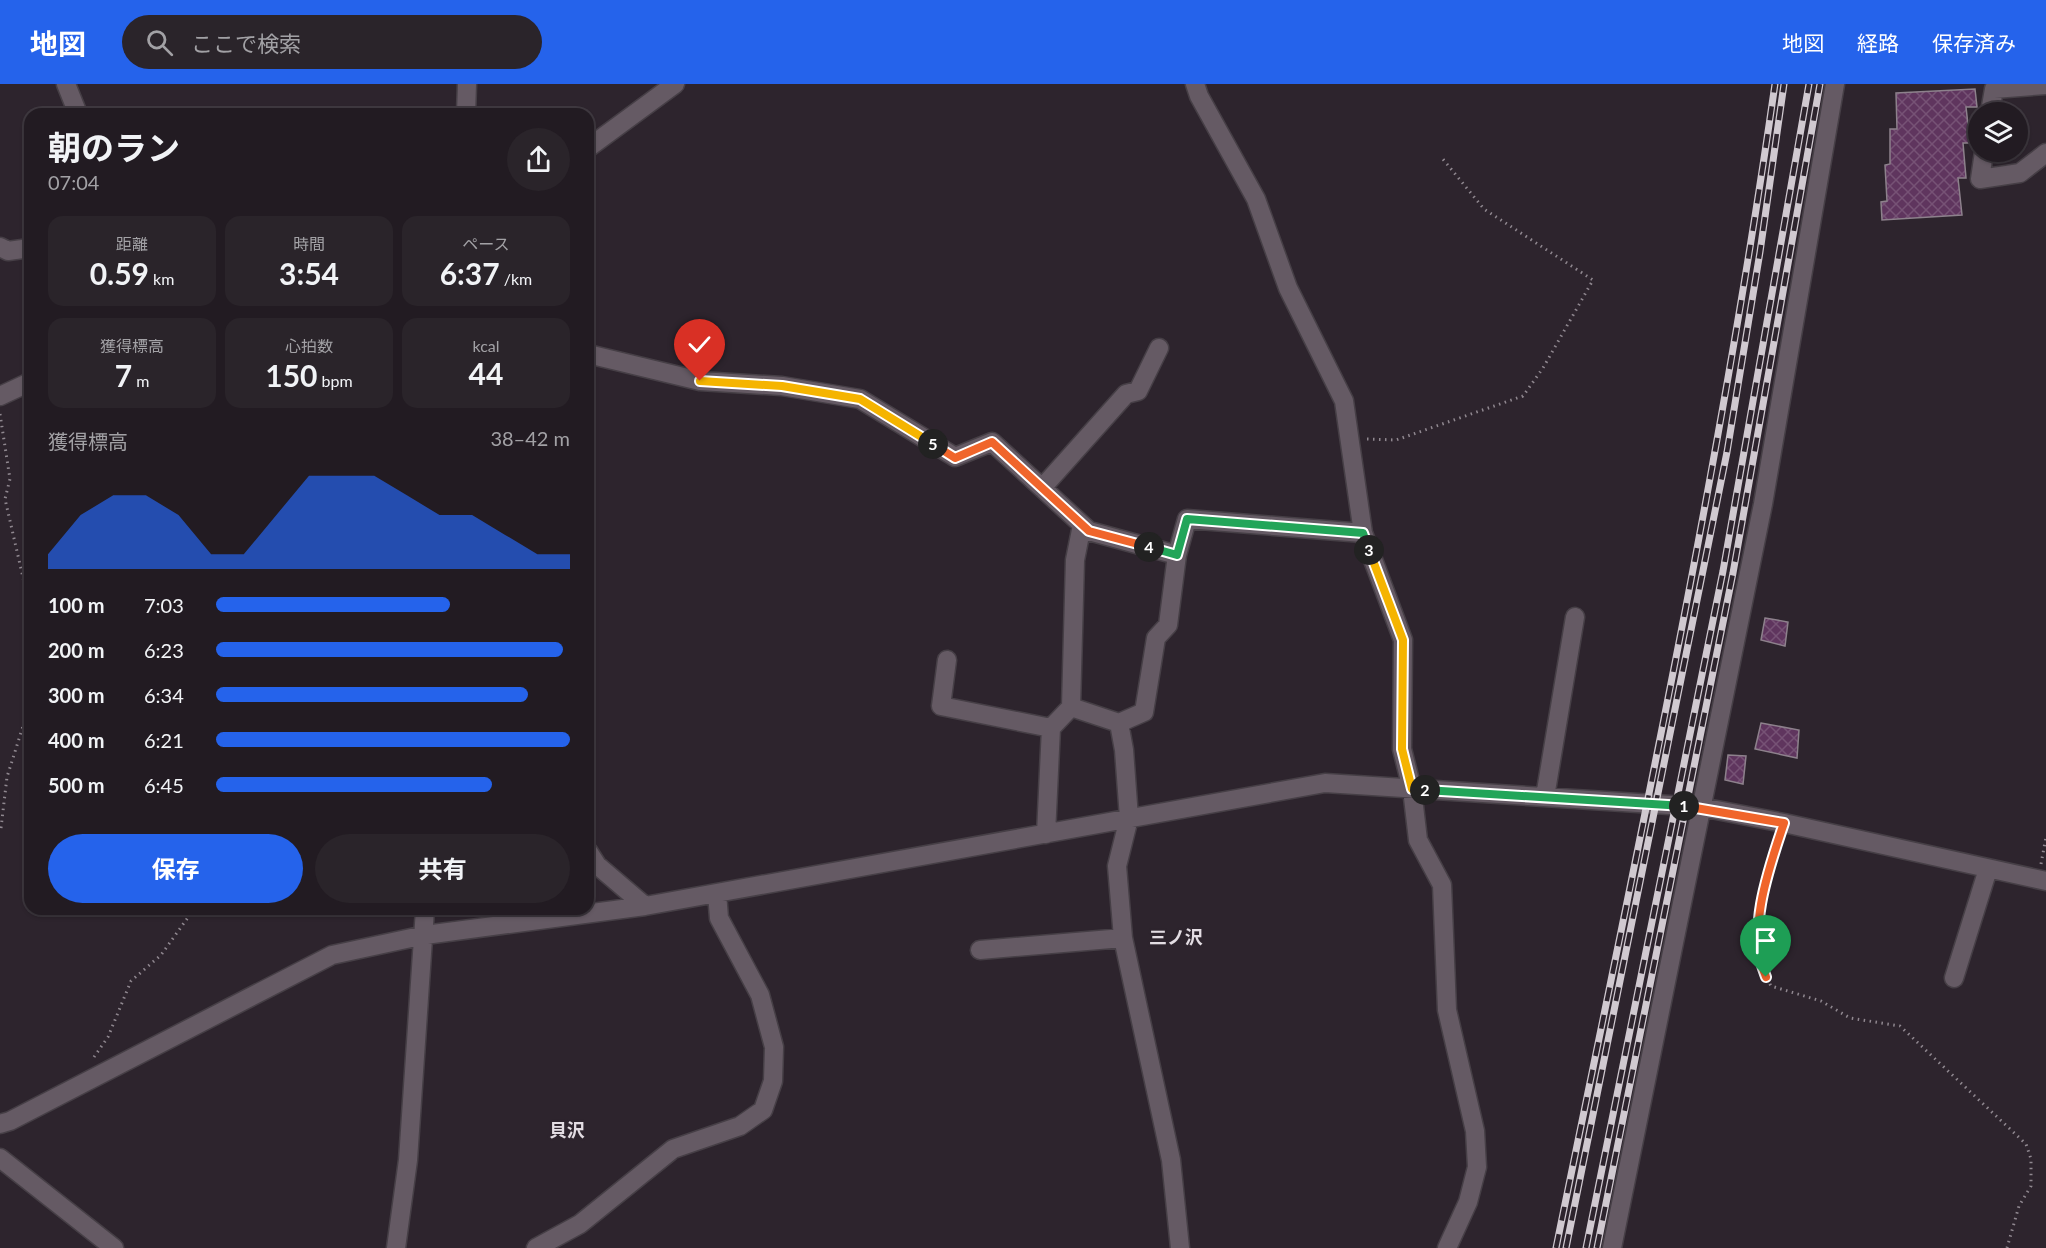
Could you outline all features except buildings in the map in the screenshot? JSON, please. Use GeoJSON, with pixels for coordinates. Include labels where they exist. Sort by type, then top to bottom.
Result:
{"type":"FeatureCollection","features":[{"type":"Feature","properties":{"kind":"street"},"geometry":{"type":"LineString","coordinates":[[66,84],[76,108]]}},
{"type":"Feature","properties":{"kind":"street"},"geometry":{"type":"LineString","coordinates":[[466,108],[467,84]]}},
{"type":"Feature","properties":{"kind":"street"},"geometry":{"type":"LineString","coordinates":[[594,144],[675,84]]}},
{"type":"Feature","properties":{"kind":"street"},"geometry":{"type":"LineString","coordinates":[[1196,84],[1199,96],[1256,199],[1288,288],[1344,401],[1363,533],[1403,640],[1402,749],[1412,789],[1418,840],[1442,885],[1447,1010],[1475,1131],[1477,1167],[1468,1202],[1447,1248]]}},
{"type":"Feature","properties":{"kind":"street"},"geometry":{"type":"LineString","coordinates":[[1612,1248],[1763,504],[1835,84]]}},
{"type":"Feature","properties":{"kind":"street"},"geometry":{"type":"LineString","coordinates":[[1992,102],[1994,88],[2046,85]]}},
{"type":"Feature","properties":{"kind":"street"},"geometry":{"type":"LineString","coordinates":[[1983,162],[1980,179],[2020,173],[2046,153]]}},
{"type":"Feature","properties":{"kind":"street"},"geometry":{"type":"LineString","coordinates":[[0,247],[8,251],[24,249]]}},
{"type":"Feature","properties":{"kind":"street"},"geometry":{"type":"LineString","coordinates":[[1042,488],[1126,394],[1138,391],[1160,348]]}},
{"type":"Feature","properties":{"kind":"street"},"geometry":{"type":"LineString","coordinates":[[594,355],[700,381],[782,386],[860,399],[955,458],[992,442],[1089,531],[1177,555]]}},
{"type":"Feature","properties":{"kind":"street"},"geometry":{"type":"LineString","coordinates":[[0,396],[24,385]]}},
{"type":"Feature","properties":{"kind":"street"},"geometry":{"type":"LineString","coordinates":[[1071,707],[1119,723],[1144,712],[1156,638],[1168,625],[1177,555],[1187,519],[1363,533]]}},
{"type":"Feature","properties":{"kind":"street"},"geometry":{"type":"LineString","coordinates":[[1046,834],[1051,728],[1071,707],[1075,560],[1082,525]]}},
{"type":"Feature","properties":{"kind":"street"},"geometry":{"type":"LineString","coordinates":[[1545,797],[1575,618]]}},
{"type":"Feature","properties":{"kind":"street"},"geometry":{"type":"LineString","coordinates":[[946,660],[941,706],[1051,728]]}},
{"type":"Feature","properties":{"kind":"street"},"geometry":{"type":"LineString","coordinates":[[1119,723],[1124,750],[1129,818],[1117,866],[1123,938],[1171,1160],[1180,1248]]}},
{"type":"Feature","properties":{"kind":"street"},"geometry":{"type":"LineString","coordinates":[[594,913],[645,906],[1325,783],[1701,807],[2042,880]]}},
{"type":"Feature","properties":{"kind":"street"},"geometry":{"type":"LineString","coordinates":[[594,860],[645,906]]}},
{"type":"Feature","properties":{"kind":"street"},"geometry":{"type":"LineString","coordinates":[[1954,978],[1988,869]]}},
{"type":"Feature","properties":{"kind":"street"},"geometry":{"type":"LineString","coordinates":[[536,1248],[580,1224],[673,1149],[740,1126],[763,1110],[773,1081],[774,1047],[760,995],[719,918],[717,893]]}},
{"type":"Feature","properties":{"kind":"street"},"geometry":{"type":"LineString","coordinates":[[396,1248],[408,1160],[425,915]]}},
{"type":"Feature","properties":{"kind":"street"},"geometry":{"type":"LineString","coordinates":[[0,1124],[10,1121],[332,955],[425,935],[577,915]]}},
{"type":"Feature","properties":{"kind":"street"},"geometry":{"type":"LineString","coordinates":[[980,950],[1123,938]]}},
{"type":"Feature","properties":{"kind":"street"},"geometry":{"type":"LineString","coordinates":[[0,1158],[114,1248]]}},
{"type":"Feature","properties":{"kind":"path"},"geometry":{"type":"LineString","coordinates":[[1351,439],[1396,440],[1523,396],[1543,368],[1593,280],[1484,209],[1442,158]]}},
{"type":"Feature","properties":{"kind":"path"},"geometry":{"type":"LineString","coordinates":[[0,414],[10,479],[5,499],[24,582]]}},
{"type":"Feature","properties":{"kind":"path"},"geometry":{"type":"LineString","coordinates":[[1,828],[7,777],[24,723]]}},
{"type":"Feature","properties":{"kind":"path"},"geometry":{"type":"LineString","coordinates":[[1784,823],[1762,887],[1759,932],[1762,969],[1766,977],[1771,986],[1821,1002],[1850,1018],[1900,1026],[2026,1144],[2031,1159],[2031,1186],[2019,1206],[2007,1248]]}},
{"type":"Feature","properties":{"kind":"path"},"geometry":{"type":"LineString","coordinates":[[2042,880],[2046,837]]}},
{"type":"Feature","properties":{"kind":"path"},"geometry":{"type":"LineString","coordinates":[[84,1083],[84,1071],[108,1037],[131,981],[161,955],[190,915]]}},
{"type":"Feature","properties":{"kind":"railway"},"geometry":{"type":"LineString","coordinates":[[1556,1248],[1702,522],[1753,230],[1775,84]]}},
{"type":"Feature","properties":{"kind":"railway"},"geometry":{"type":"LineString","coordinates":[[1566,1248],[1727,452],[1760,252],[1784,84]]}},
{"type":"Feature","properties":{"kind":"railway"},"geometry":{"type":"LineString","coordinates":[[1586,1248],[1723,571],[1809,84]]}},
{"type":"Feature","properties":{"kind":"railway"},"geometry":{"type":"LineString","coordinates":[[1597,1248],[1733,573],[1820,84]]}},
{"type":"Feature","properties":{"kind":"district","name":"三ノ沢"},"geometry":{"type":"Point","coordinates":[1176,938]}},
{"type":"Feature","properties":{"kind":"district","name":"貝沢"},"geometry":{"type":"Point","coordinates":[567,1131]}},
{"type":"Feature","properties":{"kind":"route"},"geometry":{"type":"LineString","coordinates":[[700,381],[782,386],[860,399],[955,458],[992,442],[1089,531],[1177,555],[1187,519],[1363,533],[1403,640],[1402,749],[1412,789],[1701,807],[1784,823],[1762,887],[1759,932],[1762,969],[1766,977]]}}]}
